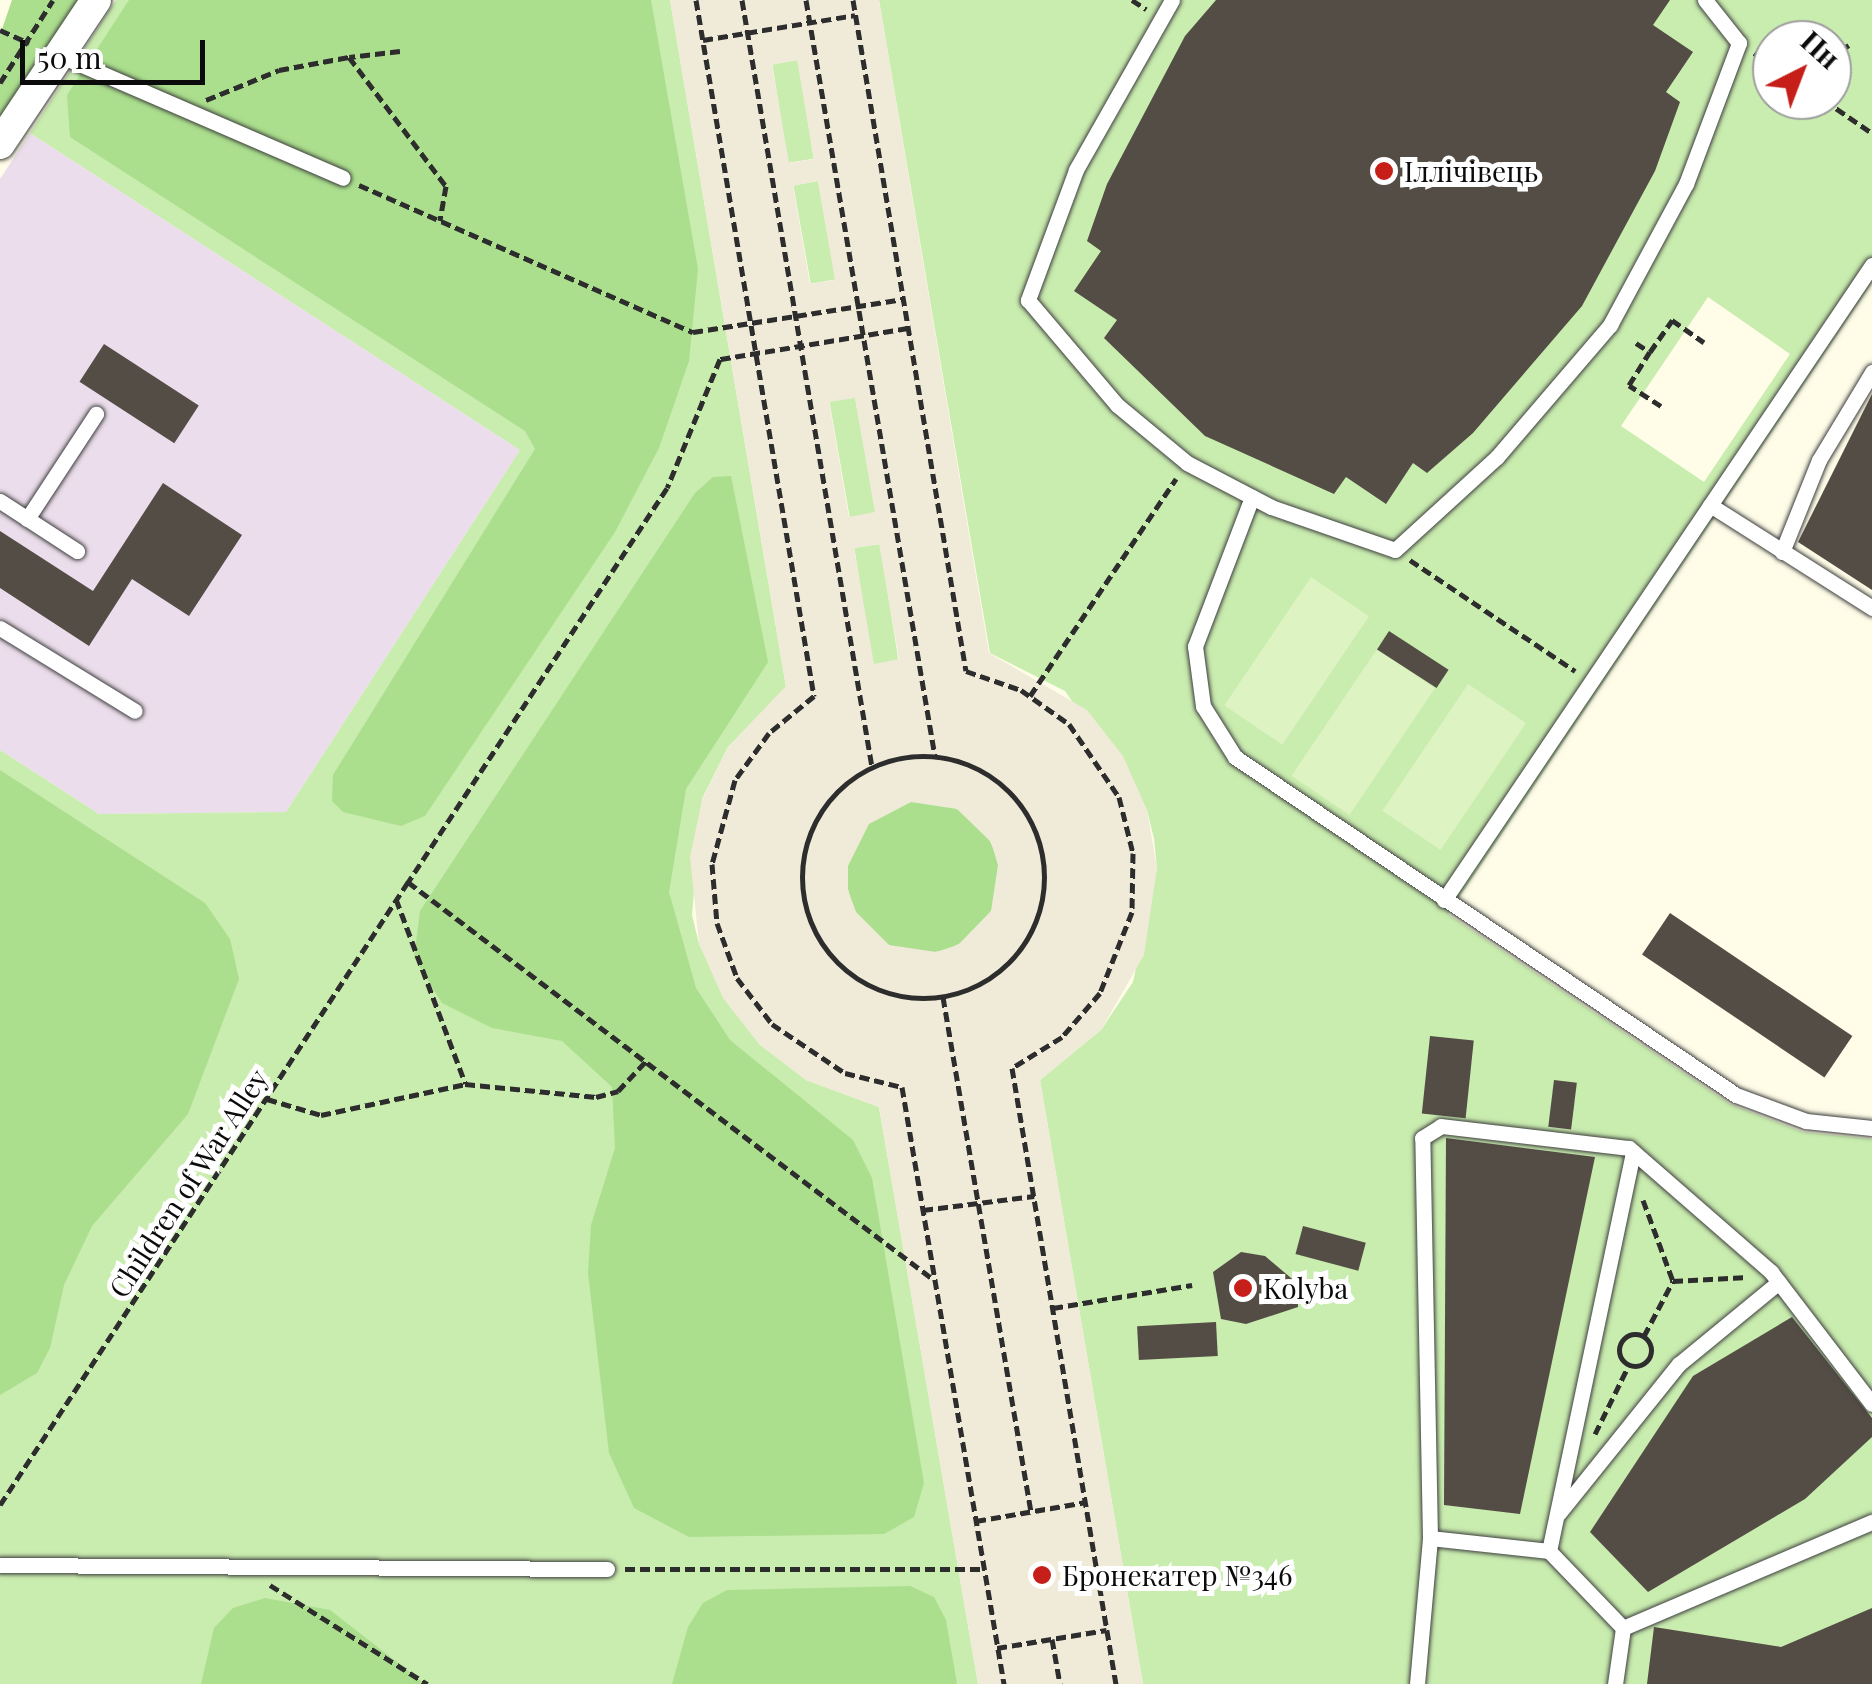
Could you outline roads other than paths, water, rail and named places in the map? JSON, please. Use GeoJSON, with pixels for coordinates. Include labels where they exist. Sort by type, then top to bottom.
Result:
{"type":"FeatureCollection","features":[{"type":"Feature","properties":{"kind":"street"},"geometry":{"type":"LineString","coordinates":[[0,144],[96,0]]}},
{"type":"Feature","properties":{"kind":"lane"},"geometry":{"type":"LineString","coordinates":[[1172,0],[1076,170],[1028,300],[1117,405],[1187,463],[1252,497],[1395,550],[1497,457],[1610,325],[1686,184],[1739,43],[1704,0]]}},
{"type":"Feature","properties":{"kind":"lane"},"geometry":{"type":"LineString","coordinates":[[59,55],[342,178]]}},
{"type":"Feature","properties":{"kind":"lane"},"geometry":{"type":"LineString","coordinates":[[1444,900],[1872,265]]}},
{"type":"Feature","properties":{"kind":"lane"},"geometry":{"type":"LineString","coordinates":[[1782,552],[1818,460],[1872,372]]}},
{"type":"Feature","properties":{"kind":"lane"},"geometry":{"type":"LineString","coordinates":[[28,519],[96,414]]}},
{"type":"Feature","properties":{"kind":"lane"},"geometry":{"type":"LineString","coordinates":[[1252,497],[1198,626],[1195,666],[1212,724],[1251,770],[1736,1095],[1806,1121],[1872,1128]]}},
{"type":"Feature","properties":{"kind":"lane"},"geometry":{"type":"LineString","coordinates":[[0,502],[77,552]]}},
{"type":"Feature","properties":{"kind":"lane"},"geometry":{"type":"LineString","coordinates":[[1710,505],[1872,608]]}},
{"type":"Feature","properties":{"kind":"lane"},"geometry":{"type":"LineString","coordinates":[[0,628],[135,711]]}},
{"type":"Feature","properties":{"kind":"lane"},"geometry":{"type":"LineString","coordinates":[[1416,1684],[1430,1538],[1422,1138],[1441,1126],[1632,1159],[1776,1279],[1872,1404]]}},
{"type":"Feature","properties":{"kind":"lane"},"geometry":{"type":"LineString","coordinates":[[1549,1551],[1632,1159]]}},
{"type":"Feature","properties":{"kind":"lane"},"geometry":{"type":"LineString","coordinates":[[1558,1513],[1679,1364],[1776,1279]]}},
{"type":"Feature","properties":{"kind":"lane"},"geometry":{"type":"LineString","coordinates":[[1623,1628],[1872,1522]]}},
{"type":"Feature","properties":{"kind":"lane"},"geometry":{"type":"LineString","coordinates":[[1430,1538],[1549,1551],[1623,1628]]}},
{"type":"Feature","properties":{"kind":"lane"},"geometry":{"type":"LineString","coordinates":[[0,1565],[607,1569]]}},
{"type":"Feature","properties":{"kind":"lane"},"geometry":{"type":"LineString","coordinates":[[1615,1684],[1623,1628]]}},
{"type":"Feature","properties":{"kind":"place","name":"Іллічівець"},"geometry":{"type":"Point","coordinates":[1384,171]}},
{"type":"Feature","properties":{"kind":"place","name":"Kolyba"},"geometry":{"type":"Point","coordinates":[1243,1288]}},
{"type":"Feature","properties":{"kind":"place","name":"Бронекатер №346"},"geometry":{"type":"Point","coordinates":[1042,1575]}}]}
